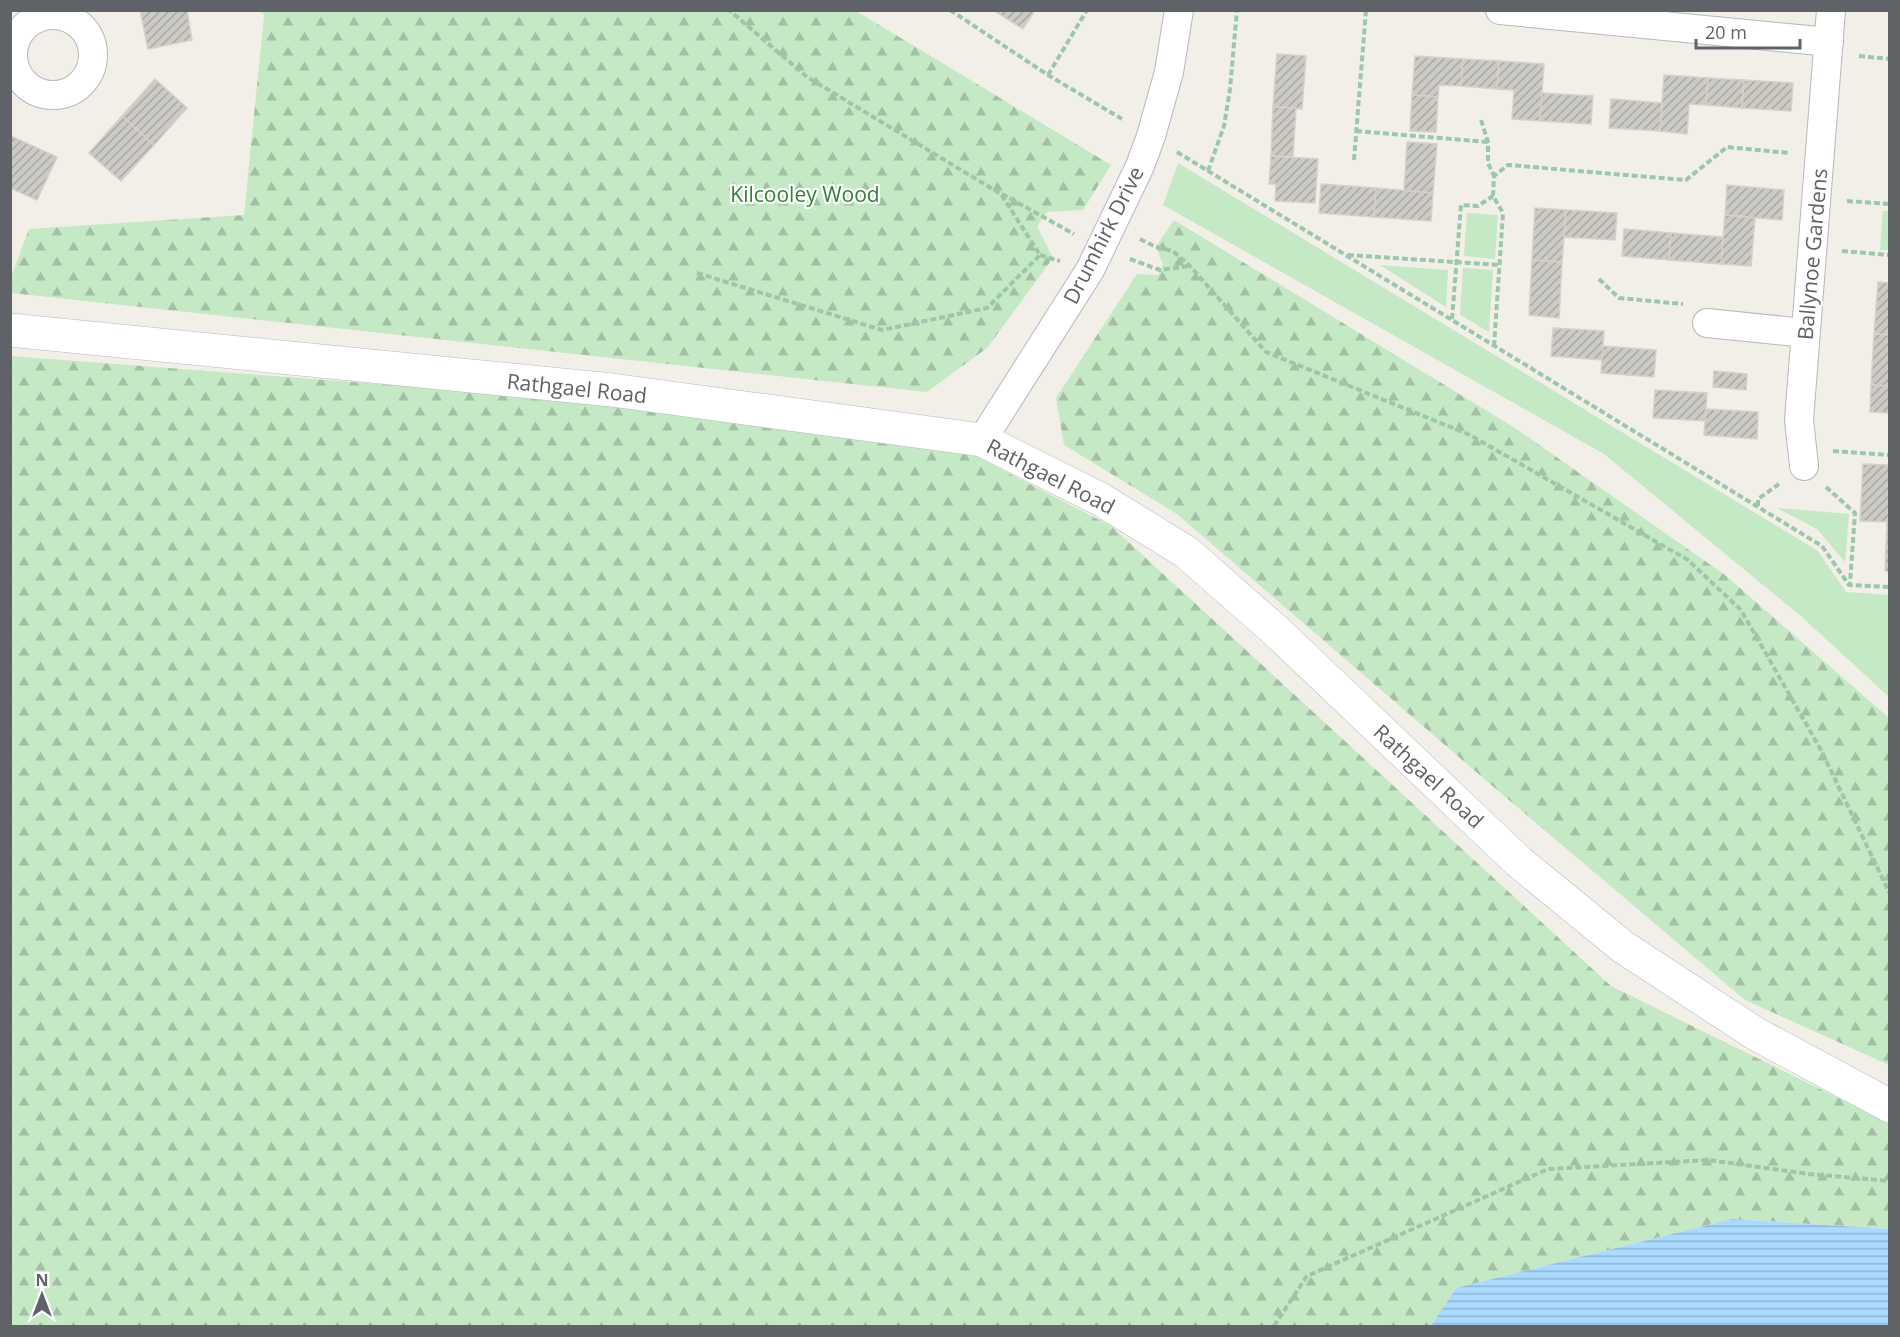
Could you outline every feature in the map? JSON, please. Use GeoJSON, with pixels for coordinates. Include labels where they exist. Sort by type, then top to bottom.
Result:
{"type":"FeatureCollection","features":[{"type":"Feature","properties":{"kind":"street","name":"Drumhirk Drive"},"geometry":{"type":"LineString","coordinates":[[982,440],[1089,270],[1140,166],[1169,72],[1179,10]]}},
{"type":"Feature","properties":{"kind":"street"},"geometry":{"type":"LineString","coordinates":[[1500,10],[1829,42]]}},
{"type":"Feature","properties":{"kind":"street","name":"Ballynoe Gardens"},"geometry":{"type":"LineString","coordinates":[[1803,458],[1799,420],[1832,10]]}},
{"type":"Feature","properties":{"kind":"street"},"geometry":{"type":"LineString","coordinates":[[1707,323],[1805,333]]}},
{"type":"Feature","properties":{"kind":"street","name":"Rathgael Road"},"geometry":{"type":"LineString","coordinates":[[10,330],[612,390],[982,440],[1100,499],[1186,552],[1275,630],[1518,861],[1623,947],[1756,1034],[1890,1106]]}},
{"type":"Feature","properties":{"kind":"path"},"geometry":{"type":"LineString","coordinates":[[697,273],[882,330],[987,308],[1040,255],[1001,194],[807,77],[729,10]]}},
{"type":"Feature","properties":{"kind":"path"},"geometry":{"type":"LineString","coordinates":[[950,10],[1048,75],[1822,546],[1850,585]]}},
{"type":"Feature","properties":{"kind":"path"},"geometry":{"type":"LineString","coordinates":[[1048,75],[1087,10]]}},
{"type":"Feature","properties":{"kind":"path"},"geometry":{"type":"LineString","coordinates":[[1208,171],[1224,126],[1230,89],[1237,10]]}},
{"type":"Feature","properties":{"kind":"path"},"geometry":{"type":"LineString","coordinates":[[1354,160],[1366,10]]}},
{"type":"Feature","properties":{"kind":"path"},"geometry":{"type":"LineString","coordinates":[[1481,120],[1488,142],[1488,163],[1494,176],[1493,196],[1503,213],[1494,346]]}},
{"type":"Feature","properties":{"kind":"path"},"geometry":{"type":"LineString","coordinates":[[1356,131],[1488,142]]}},
{"type":"Feature","properties":{"kind":"path"},"geometry":{"type":"LineString","coordinates":[[1494,176],[1508,165],[1686,180],[1727,147],[1820,156]]}},
{"type":"Feature","properties":{"kind":"path"},"geometry":{"type":"LineString","coordinates":[[1452,320],[1461,205],[1478,206],[1493,196]]}},
{"type":"Feature","properties":{"kind":"path"},"geometry":{"type":"LineString","coordinates":[[1816,198],[1890,204]]}},
{"type":"Feature","properties":{"kind":"path"},"geometry":{"type":"LineString","coordinates":[[1112,225],[1156,247],[1173,251],[1190,266],[1266,352],[1470,435],[1688,560],[1741,610],[1821,750],[1890,894]]}},
{"type":"Feature","properties":{"kind":"path"},"geometry":{"type":"LineString","coordinates":[[1812,249],[1890,255]]}},
{"type":"Feature","properties":{"kind":"path"},"geometry":{"type":"LineString","coordinates":[[1346,255],[1500,264]]}},
{"type":"Feature","properties":{"kind":"path"},"geometry":{"type":"LineString","coordinates":[[1599,279],[1619,298],[1683,304],[1707,323]]}},
{"type":"Feature","properties":{"kind":"path"},"geometry":{"type":"LineString","coordinates":[[1803,458],[1890,455]]}},
{"type":"Feature","properties":{"kind":"path"},"geometry":{"type":"LineString","coordinates":[[1803,458],[1855,513],[1850,585]]}},
{"type":"Feature","properties":{"kind":"path"},"geometry":{"type":"LineString","coordinates":[[1850,585],[1890,587]]}},
{"type":"Feature","properties":{"kind":"path"},"geometry":{"type":"LineString","coordinates":[[1274,1326],[1307,1276],[1548,1169],[1708,1160],[1809,1174],[1890,1181]]}},
{"type":"Feature","properties":{"kind":"green space","name":"Kilcooley Wood"},"geometry":{"type":"Polygon","coordinates":[[[261,11],[856,11],[1111,165],[1083,210],[1047,212],[1037,226],[1053,258],[987,348],[927,392],[11,293],[11,277],[29,229],[244,215],[264,15],[261,11]]]}},
{"type":"Feature","properties":{"kind":"green space"},"geometry":{"type":"Polygon","coordinates":[[[1178,163],[1818,551],[1846,592],[1889,595],[1889,697],[1802,617],[1604,454],[1163,205],[1178,163]]]}},
{"type":"Feature","properties":{"kind":"green space"},"geometry":{"type":"Polygon","coordinates":[[[1883,211],[1889,211],[1889,250],[1880,250],[1883,211]]]}},
{"type":"Feature","properties":{"kind":"green space"},"geometry":{"type":"Polygon","coordinates":[[[1467,213],[1498,215],[1495,259],[1464,256],[1467,213]]]}},
{"type":"Feature","properties":{"kind":"green space"},"geometry":{"type":"Polygon","coordinates":[[[1174,220],[1515,428],[1725,575],[1889,718],[1889,1065],[1745,1000],[1177,514],[1064,445],[1056,398],[1137,274],[1158,275],[1163,264],[1156,247],[1174,220]]]}},
{"type":"Feature","properties":{"kind":"green space"},"geometry":{"type":"Polygon","coordinates":[[[1380,265],[1448,270],[1446,307],[1380,265]]]}},
{"type":"Feature","properties":{"kind":"green space"},"geometry":{"type":"Polygon","coordinates":[[[1463,268],[1493,270],[1489,332],[1460,315],[1463,268]]]}},
{"type":"Feature","properties":{"kind":"green space"},"geometry":{"type":"Polygon","coordinates":[[[10,356],[615,402],[964,450],[1111,526],[1611,986],[1889,1123],[1889,1229],[1732,1219],[1456,1288],[1431,1326],[11,1326],[10,356]]]}},
{"type":"Feature","properties":{"kind":"green space"},"geometry":{"type":"Polygon","coordinates":[[[1777,508],[1849,514],[1845,562],[1817,529],[1777,508]]]}},
{"type":"Feature","properties":{"kind":"water"},"geometry":{"type":"Polygon","coordinates":[[[1732,1219],[1889,1229],[1889,1326],[1431,1326],[1456,1288],[1732,1219]]]}},
{"type":"Feature","properties":{"kind":"building"},"geometry":{"type":"Polygon","coordinates":[[[140,10],[187,10],[192,40],[148,49],[140,10]]]}},
{"type":"Feature","properties":{"kind":"building"},"geometry":{"type":"Polygon","coordinates":[[[993,10],[1035,10],[1023,29],[993,10]]]}},
{"type":"Feature","properties":{"kind":"building"},"geometry":{"type":"Polygon","coordinates":[[[1277,54],[1306,56],[1302,109],[1273,107],[1277,54]]]}},
{"type":"Feature","properties":{"kind":"building"},"geometry":{"type":"Polygon","coordinates":[[[1415,56],[1463,59],[1461,86],[1439,85],[1438,97],[1412,95],[1415,56]]]}},
{"type":"Feature","properties":{"kind":"building"},"geometry":{"type":"Polygon","coordinates":[[[1463,59],[1499,61],[1497,89],[1461,86],[1463,59]]]}},
{"type":"Feature","properties":{"kind":"building"},"geometry":{"type":"Polygon","coordinates":[[[1499,61],[1544,64],[1540,121],[1512,119],[1514,90],[1497,89],[1499,61]]]}},
{"type":"Feature","properties":{"kind":"building"},"geometry":{"type":"Polygon","coordinates":[[[1664,75],[1708,78],[1706,105],[1689,104],[1687,134],[1660,131],[1664,75]]]}},
{"type":"Feature","properties":{"kind":"building"},"geometry":{"type":"Polygon","coordinates":[[[1708,78],[1744,80],[1742,108],[1706,105],[1708,78]]]}},
{"type":"Feature","properties":{"kind":"building"},"geometry":{"type":"Polygon","coordinates":[[[155,79],[187,108],[154,145],[122,116],[155,79]]]}},
{"type":"Feature","properties":{"kind":"building"},"geometry":{"type":"Polygon","coordinates":[[[1744,80],[1793,83],[1791,111],[1742,108],[1744,80]]]}},
{"type":"Feature","properties":{"kind":"building"},"geometry":{"type":"Polygon","coordinates":[[[1542,93],[1593,96],[1591,124],[1540,121],[1542,93]]]}},
{"type":"Feature","properties":{"kind":"building"},"geometry":{"type":"Polygon","coordinates":[[[1412,95],[1438,97],[1436,132],[1410,131],[1412,95]]]}},
{"type":"Feature","properties":{"kind":"building"},"geometry":{"type":"Polygon","coordinates":[[[1611,99],[1662,103],[1660,131],[1609,128],[1611,99]]]}},
{"type":"Feature","properties":{"kind":"building"},"geometry":{"type":"Polygon","coordinates":[[[1273,107],[1296,108],[1293,157],[1271,156],[1273,107]]]}},
{"type":"Feature","properties":{"kind":"building"},"geometry":{"type":"Polygon","coordinates":[[[122,116],[154,145],[121,181],[89,153],[122,116]]]}},
{"type":"Feature","properties":{"kind":"building"},"geometry":{"type":"Polygon","coordinates":[[[11,136],[57,157],[37,200],[10,188],[11,136]]]}},
{"type":"Feature","properties":{"kind":"building"},"geometry":{"type":"Polygon","coordinates":[[[1407,142],[1437,144],[1433,193],[1404,191],[1407,142]]]}},
{"type":"Feature","properties":{"kind":"building"},"geometry":{"type":"Polygon","coordinates":[[[1271,156],[1318,159],[1315,203],[1275,201],[1276,184],[1269,184],[1271,156]]]}},
{"type":"Feature","properties":{"kind":"building"},"geometry":{"type":"Polygon","coordinates":[[[1321,184],[1376,188],[1374,217],[1319,213],[1321,184]]]}},
{"type":"Feature","properties":{"kind":"building"},"geometry":{"type":"Polygon","coordinates":[[[1727,185],[1784,190],[1782,220],[1725,215],[1727,185]]]}},
{"type":"Feature","properties":{"kind":"building"},"geometry":{"type":"Polygon","coordinates":[[[1376,188],[1433,193],[1431,221],[1374,217],[1376,188]]]}},
{"type":"Feature","properties":{"kind":"building"},"geometry":{"type":"Polygon","coordinates":[[[1535,208],[1566,210],[1562,262],[1532,260],[1535,208]]]}},
{"type":"Feature","properties":{"kind":"building"},"geometry":{"type":"Polygon","coordinates":[[[1566,210],[1617,213],[1615,240],[1564,237],[1566,210]]]}},
{"type":"Feature","properties":{"kind":"building"},"geometry":{"type":"Polygon","coordinates":[[[1725,215],[1755,218],[1751,266],[1721,264],[1725,215]]]}},
{"type":"Feature","properties":{"kind":"building"},"geometry":{"type":"Polygon","coordinates":[[[1624,229],[1671,233],[1669,260],[1622,256],[1624,229]]]}},
{"type":"Feature","properties":{"kind":"building"},"geometry":{"type":"Polygon","coordinates":[[[1671,233],[1723,237],[1721,264],[1669,260],[1671,233]]]}},
{"type":"Feature","properties":{"kind":"building"},"geometry":{"type":"Polygon","coordinates":[[[1532,260],[1562,262],[1559,318],[1529,315],[1532,260]]]}},
{"type":"Feature","properties":{"kind":"building"},"geometry":{"type":"Polygon","coordinates":[[[1878,282],[1890,283],[1890,335],[1874,334],[1878,282]]]}},
{"type":"Feature","properties":{"kind":"building"},"geometry":{"type":"Polygon","coordinates":[[[1553,328],[1604,331],[1602,360],[1551,356],[1553,328]]]}},
{"type":"Feature","properties":{"kind":"building"},"geometry":{"type":"Polygon","coordinates":[[[1874,334],[1890,335],[1890,386],[1871,385],[1874,334]]]}},
{"type":"Feature","properties":{"kind":"building"},"geometry":{"type":"Polygon","coordinates":[[[1603,346],[1656,350],[1654,377],[1601,373],[1603,346]]]}},
{"type":"Feature","properties":{"kind":"building"},"geometry":{"type":"Polygon","coordinates":[[[1714,371],[1747,374],[1746,390],[1713,387],[1714,371]]]}},
{"type":"Feature","properties":{"kind":"building"},"geometry":{"type":"Polygon","coordinates":[[[1871,385],[1890,386],[1890,413],[1870,412],[1871,385]]]}},
{"type":"Feature","properties":{"kind":"building"},"geometry":{"type":"Polygon","coordinates":[[[1655,390],[1707,393],[1705,421],[1653,418],[1655,390]]]}},
{"type":"Feature","properties":{"kind":"building"},"geometry":{"type":"Polygon","coordinates":[[[1706,409],[1758,412],[1757,439],[1704,435],[1706,409]]]}},
{"type":"Feature","properties":{"kind":"building"},"geometry":{"type":"Polygon","coordinates":[[[1863,464],[1890,465],[1890,522],[1860,521],[1863,464]]]}},
{"type":"Feature","properties":{"kind":"building"},"geometry":{"type":"Polygon","coordinates":[[[1887,522],[1890,522],[1890,572],[1885,571],[1887,522]]]}}]}
